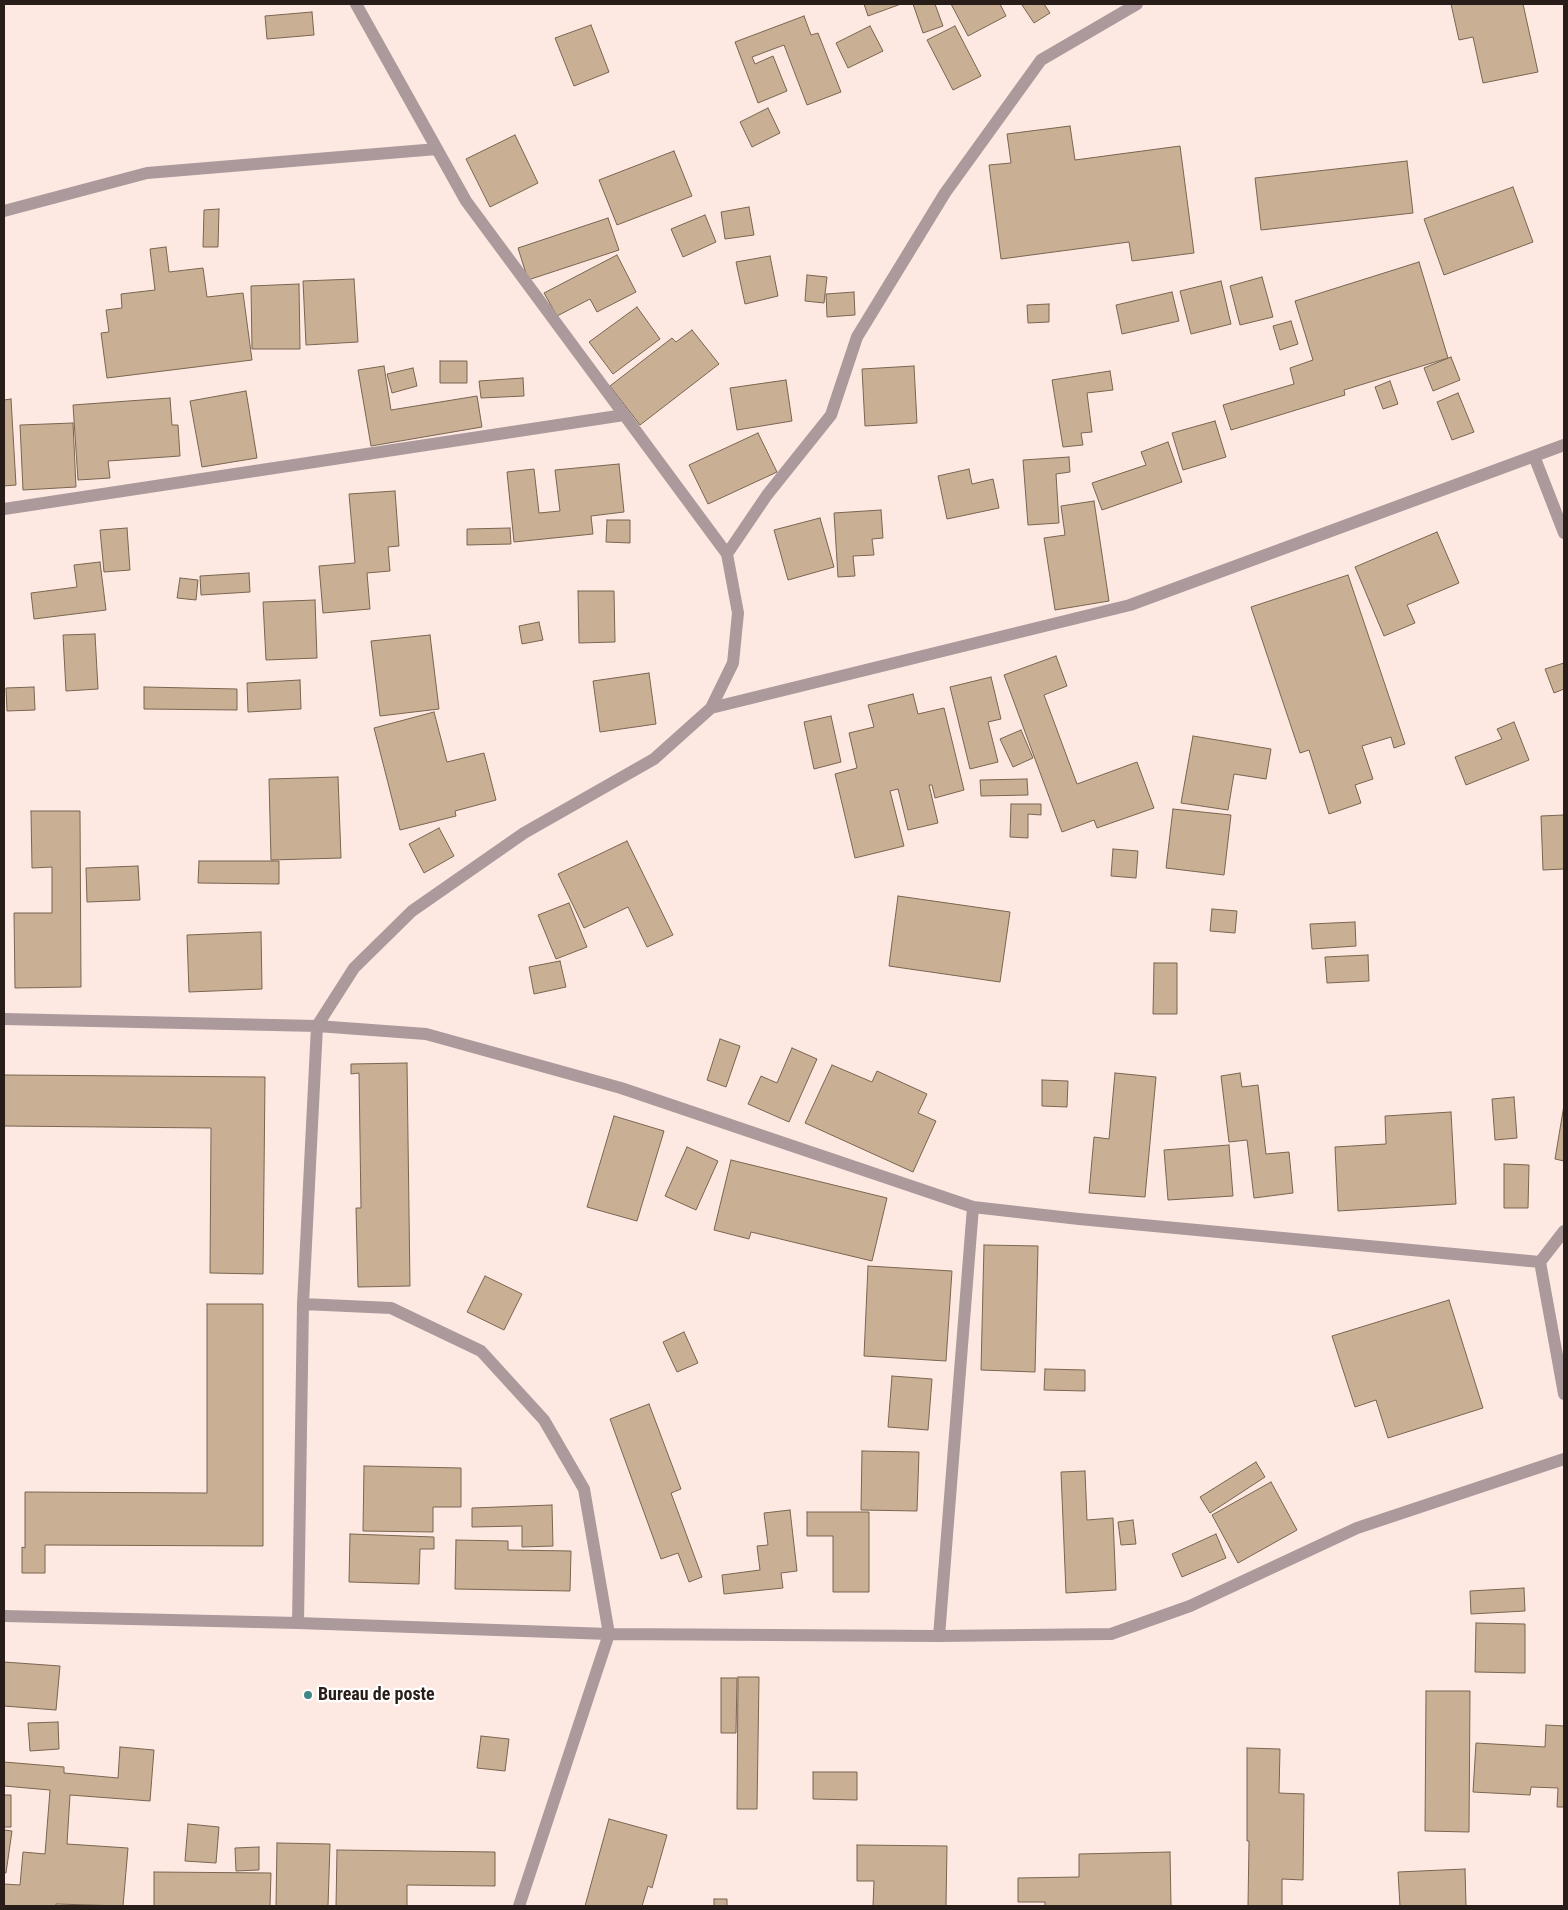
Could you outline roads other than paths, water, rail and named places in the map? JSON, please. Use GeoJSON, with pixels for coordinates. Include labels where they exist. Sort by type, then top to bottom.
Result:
{"type":"FeatureCollection","features":[{"type":"Feature","properties":{"kind":"street"},"geometry":{"type":"LineString","coordinates":[[298,1623],[303,1304],[317,1026],[354,968],[412,911],[524,833],[654,759],[711,708],[733,663],[738,613],[727,554],[466,201],[356,4]]}},
{"type":"Feature","properties":{"kind":"street"},"geometry":{"type":"LineString","coordinates":[[727,554],[767,495],[831,415],[857,337],[945,193],[1041,60],[1137,4]]}},
{"type":"Feature","properties":{"kind":"street"},"geometry":{"type":"LineString","coordinates":[[4,211],[147,173],[436,149]]}},
{"type":"Feature","properties":{"kind":"street"},"geometry":{"type":"LineString","coordinates":[[4,509],[624,415]]}},
{"type":"Feature","properties":{"kind":"street"},"geometry":{"type":"LineString","coordinates":[[711,708],[1130,605],[1564,445]]}},
{"type":"Feature","properties":{"kind":"street"},"geometry":{"type":"LineString","coordinates":[[1534,456],[1564,533]]}},
{"type":"Feature","properties":{"kind":"street"},"geometry":{"type":"LineString","coordinates":[[4,1019],[317,1026],[426,1034],[621,1088],[974,1207],[1079,1219],[1540,1262]]}},
{"type":"Feature","properties":{"kind":"street"},"geometry":{"type":"LineString","coordinates":[[939,1636],[974,1207]]}},
{"type":"Feature","properties":{"kind":"street"},"geometry":{"type":"LineString","coordinates":[[1564,1231],[1540,1262],[1564,1394]]}},
{"type":"Feature","properties":{"kind":"street"},"geometry":{"type":"LineString","coordinates":[[303,1304],[391,1308],[481,1351],[544,1420],[584,1489],[609,1634],[519,1906]]}},
{"type":"Feature","properties":{"kind":"street"},"geometry":{"type":"LineString","coordinates":[[4,1616],[298,1623],[609,1634],[939,1636],[1111,1634],[1190,1606],[1357,1528],[1564,1459]]}},
{"type":"Feature","properties":{"kind":"place","name":"Bureau de poste"},"geometry":{"type":"Point","coordinates":[308,1695]}}]}
